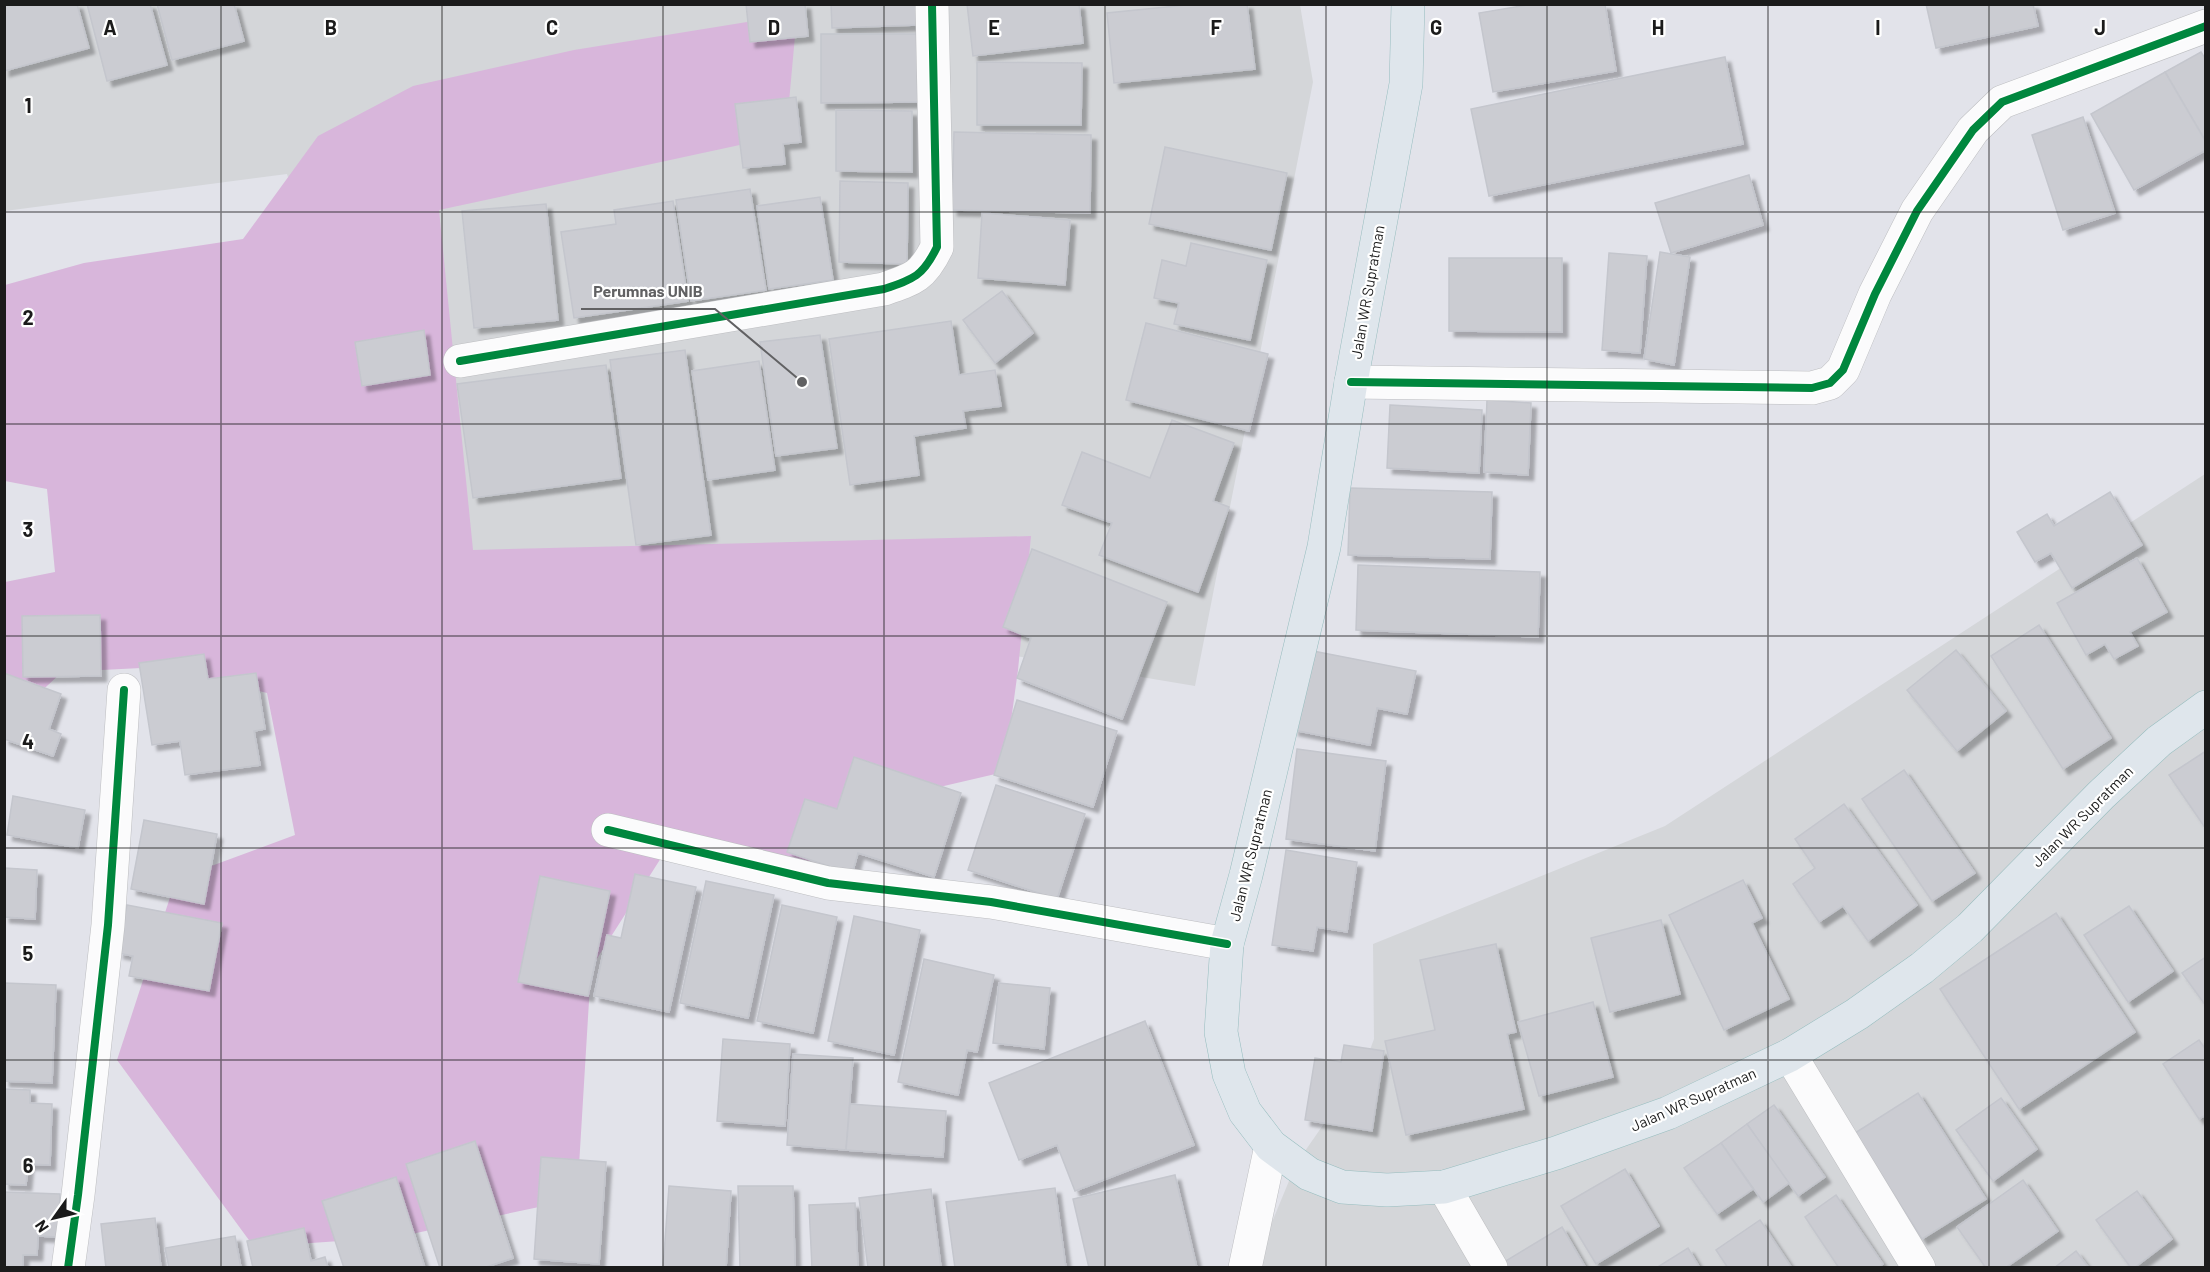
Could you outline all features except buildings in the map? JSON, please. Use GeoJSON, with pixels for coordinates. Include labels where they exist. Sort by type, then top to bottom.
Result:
{"type":"FeatureCollection","features":[{"type":"Feature","properties":{"kind":"highway","name":"Jalan WR Supratman"},"geometry":{"type":"LineString","coordinates":[[1407,4],[1406,84],[1351,382],[1324,547],[1246,875],[1227,944],[1221,1032],[1229,1074],[1245,1112],[1271,1146],[1309,1174],[1342,1187],[1387,1190],[1443,1187],[1556,1154],[1668,1113],[1791,1055],[1857,1014],[1922,968],[1970,928],[2101,795],[2159,741],[2205,707]]}},
{"type":"Feature","properties":{"kind":"street"},"geometry":{"type":"LineString","coordinates":[[460,361],[884,289],[910,280],[928,266],[937,247],[932,4]]}},
{"type":"Feature","properties":{"kind":"street"},"geometry":{"type":"LineString","coordinates":[[1351,382],[1812,388],[1830,383],[1843,370],[1875,294],[1917,211],[1973,130],[2002,102],[2205,26]]}},
{"type":"Feature","properties":{"kind":"street"},"geometry":{"type":"LineString","coordinates":[[68,1268],[108,925],[124,690]]}},
{"type":"Feature","properties":{"kind":"street"},"geometry":{"type":"LineString","coordinates":[[608,830],[828,883],[991,902],[1227,944]]}},
{"type":"Feature","properties":{"kind":"street"},"geometry":{"type":"LineString","coordinates":[[1791,1055],[1919,1268]]}},
{"type":"Feature","properties":{"kind":"street"},"geometry":{"type":"LineString","coordinates":[[1245,1268],[1271,1146]]}},
{"type":"Feature","properties":{"kind":"street"},"geometry":{"type":"LineString","coordinates":[[1443,1187],[1491,1268]]}},
{"type":"Feature","properties":{"kind":"shaded area"},"geometry":{"type":"Polygon","coordinates":[[[4,5],[1300,5],[1313,82],[1195,686],[400,553],[287,174],[5,211],[4,5]]]}},
{"type":"Feature","properties":{"kind":"shaded area"},"geometry":{"type":"Polygon","coordinates":[[[797,14],[786,135],[439,210],[473,550],[1031,536],[1018,670],[1004,772],[888,799],[794,873],[661,858],[591,968],[577,1199],[397,1237],[254,1247],[117,1060],[176,879],[295,835],[267,693],[161,667],[62,672],[5,725],[5,582],[55,572],[47,489],[5,481],[5,285],[84,263],[243,239],[318,136],[413,86],[574,50],[797,14]]]}},
{"type":"Feature","properties":{"kind":"shaded area"},"geometry":{"type":"Polygon","coordinates":[[[2205,474],[2205,1267],[1253,1268],[1296,1164],[1364,1066],[1374,1039],[1373,944],[1665,826],[2205,474]]]}},
{"type":"Feature","properties":{"kind":"cycle path"},"geometry":{"type":"LineString","coordinates":[[460,361],[884,289],[917,275],[937,247],[932,4]]}},
{"type":"Feature","properties":{"kind":"cycle path"},"geometry":{"type":"LineString","coordinates":[[1351,382],[1812,388],[1830,383],[1843,370],[1875,294],[1917,211],[1973,130],[2002,102],[2206,26]]}},
{"type":"Feature","properties":{"kind":"cycle path"},"geometry":{"type":"LineString","coordinates":[[68,1268],[108,925],[124,690]]}},
{"type":"Feature","properties":{"kind":"cycle path"},"geometry":{"type":"LineString","coordinates":[[608,830],[828,883],[991,902],[1227,944]]}},
{"type":"Feature","properties":{"kind":"place","name":"Perumnas UNIB"},"geometry":{"type":"Point","coordinates":[802,382]}}]}
